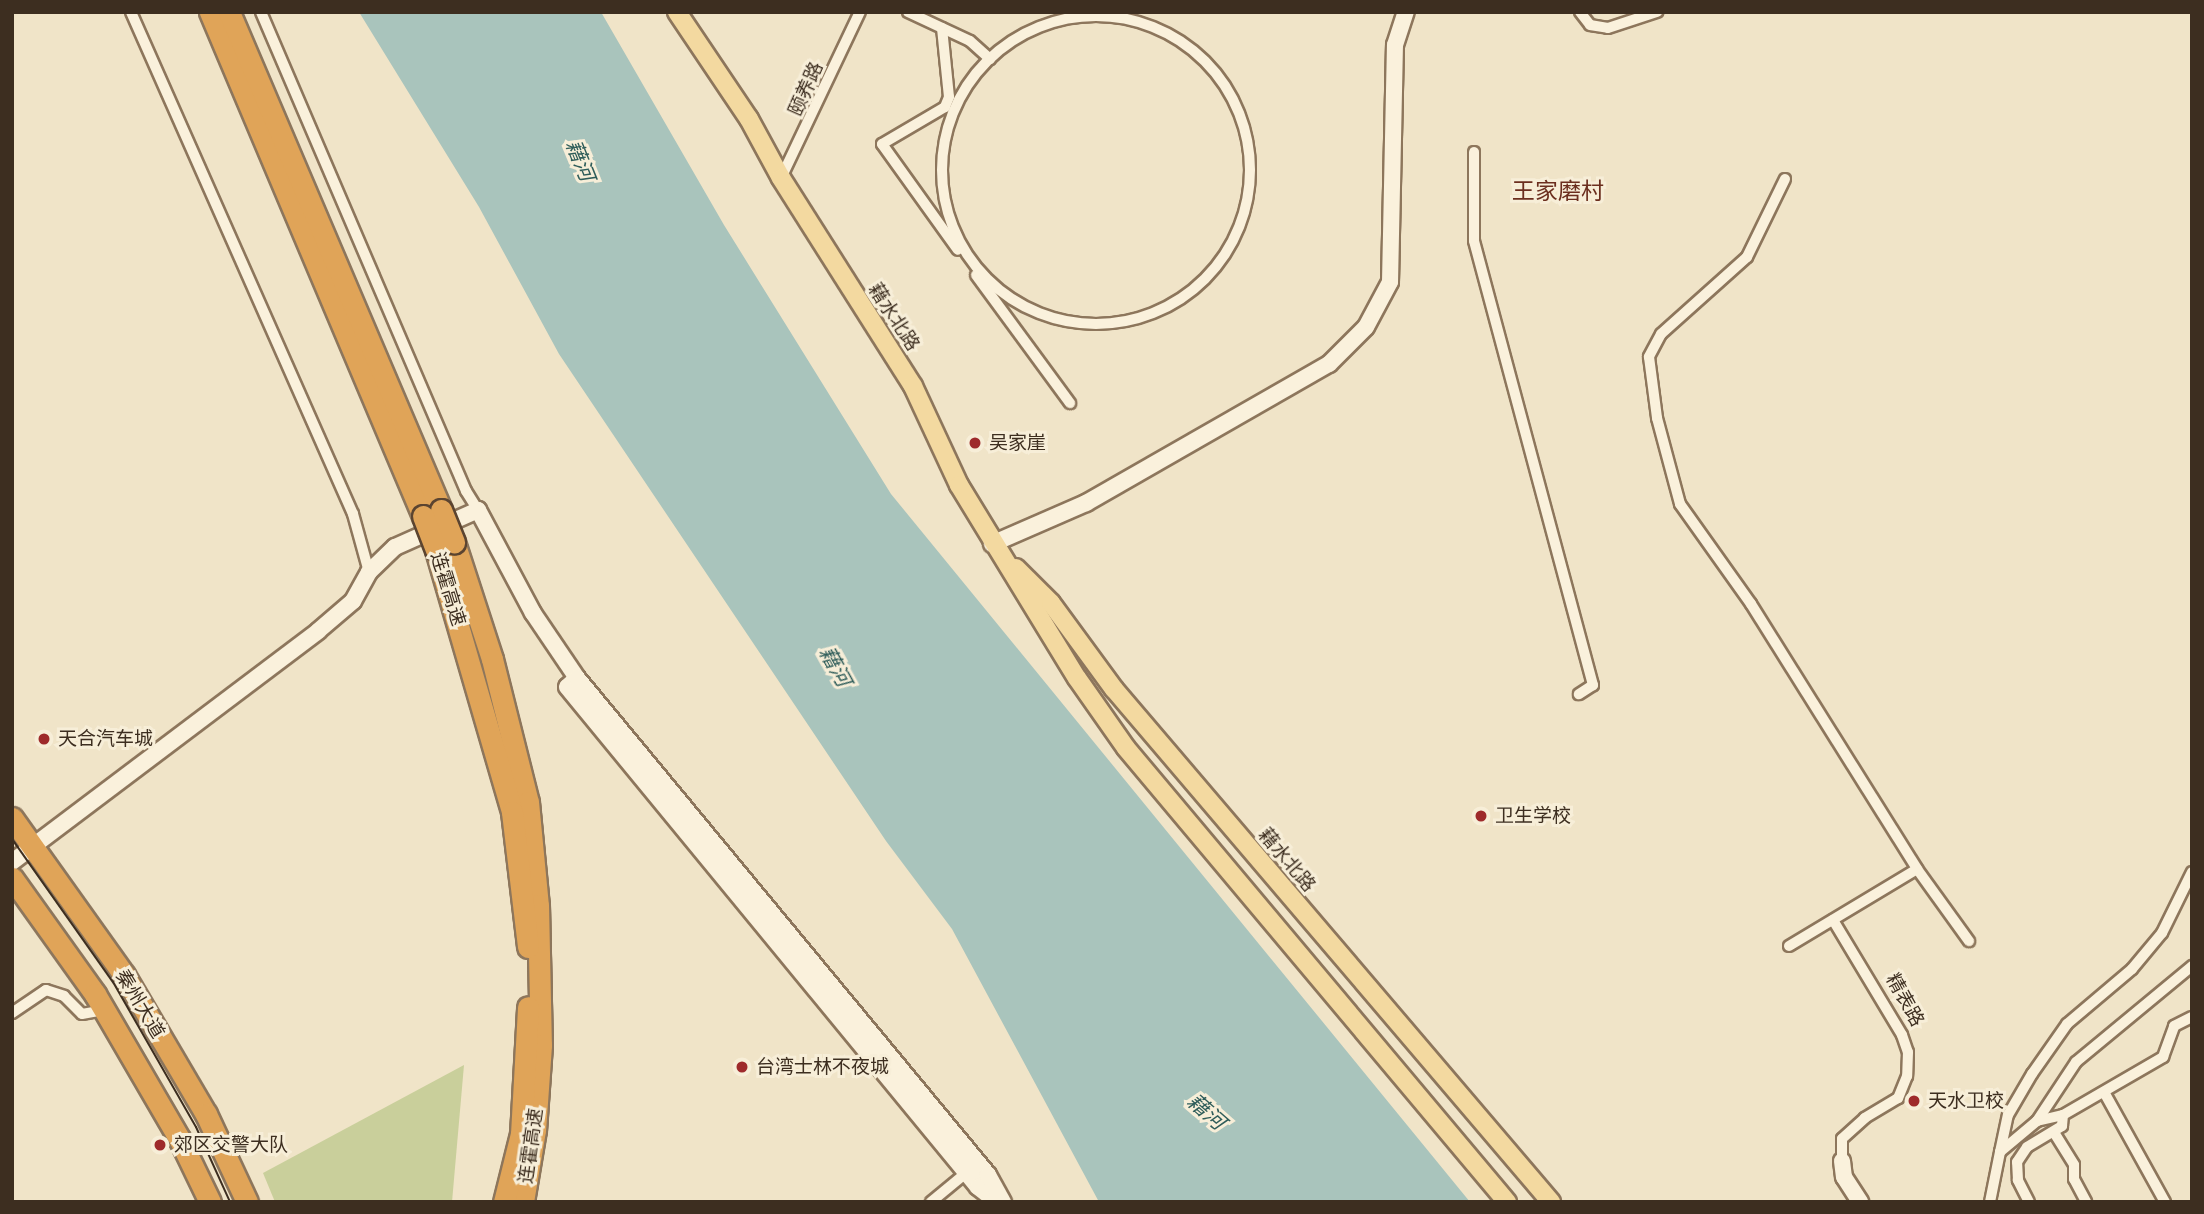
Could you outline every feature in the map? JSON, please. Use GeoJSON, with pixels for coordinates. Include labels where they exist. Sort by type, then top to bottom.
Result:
{"type":"FeatureCollection","features":[{"type":"Feature","properties":{"kind":"highway","name":"连霍高速"},"geometry":{"type":"LineString","coordinates":[[210,12],[432,513]]}},
{"type":"Feature","properties":{"kind":"highway","name":"连霍高速"},"geometry":{"type":"LineString","coordinates":[[229,12],[445,546],[520,807],[538,905],[541,1045],[535,1130],[523,1202]]}},
{"type":"Feature","properties":{"kind":"highway","name":"连霍高速"},"geometry":{"type":"LineString","coordinates":[[504,1202],[522,1134],[530,959],[520,807]]}},
{"type":"Feature","properties":{"kind":"highway","name":"秦州大道"},"geometry":{"type":"LineString","coordinates":[[12,818],[130,986],[206,1114],[247,1202]]}},
{"type":"Feature","properties":{"kind":"highway","name":"秦州大道"},"geometry":{"type":"LineString","coordinates":[[12,878],[104,1010],[180,1140],[210,1202]]}},
{"type":"Feature","properties":{"kind":"main road","name":"藉水北路"},"geometry":{"type":"LineString","coordinates":[[664,12],[749,119]]}},
{"type":"Feature","properties":{"kind":"main road"},"geometry":{"type":"LineString","coordinates":[[992,544],[1086,503],[1329,364],[1366,327],[1390,282],[1395,45],[1405,12]]}},
{"type":"Feature","properties":{"kind":"main road","name":"藉水北路"},"geometry":{"type":"LineString","coordinates":[[681,16],[749,119],[781,178],[913,386],[959,485],[992,544],[1126,748],[1507,1202]]}},
{"type":"Feature","properties":{"kind":"main road"},"geometry":{"type":"LineString","coordinates":[[12,862],[318,631],[353,601],[369,572],[395,547],[478,510],[533,612],[578,678],[988,1175],[1003,1202]]}},
{"type":"Feature","properties":{"kind":"main road","name":"藉水北路"},"geometry":{"type":"LineString","coordinates":[[992,544],[1051,603],[1114,690],[1551,1202]]}},
{"type":"Feature","properties":{"kind":"main road"},"geometry":{"type":"LineString","coordinates":[[578,678],[567,687],[966,1172],[997,1202]]}},
{"type":"Feature","properties":{"kind":"main road","name":"精表路"},"geometry":{"type":"LineString","coordinates":[[1842,1161],[1844,1177],[1860,1202]]}},
{"type":"Feature","properties":{"kind":"street"},"geometry":{"type":"LineString","coordinates":[[131,12],[353,514],[369,572]]}},
{"type":"Feature","properties":{"kind":"street"},"geometry":{"type":"LineString","coordinates":[[261,12],[466,491],[478,510]]}},
{"type":"Feature","properties":{"kind":"street","name":"颐养路"},"geometry":{"type":"LineString","coordinates":[[781,178],[860,12]]}},
{"type":"Feature","properties":{"kind":"street"},"geometry":{"type":"LineString","coordinates":[[908,12],[970,41],[990,59]]}},
{"type":"Feature","properties":{"kind":"street"},"geometry":{"type":"LineString","coordinates":[[1580,12],[1590,25],[1608,28],[1657,12]]}},
{"type":"Feature","properties":{"kind":"street"},"geometry":{"type":"LineString","coordinates":[[1103,17],[1152,27],[1181,43],[1207,64],[1227,91],[1241,121],[1249,179],[1236,235],[1196,288],[1153,313],[1121,323],[1088,324],[1032,310],[985,276],[957,235],[946,204],[942,170],[946,137],[956,106],[990,59],[1038,27],[1070,19],[1103,17]]}},
{"type":"Feature","properties":{"kind":"street"},"geometry":{"type":"LineString","coordinates":[[942,28],[949,97],[945,107],[882,144],[1070,403]]}},
{"type":"Feature","properties":{"kind":"street"},"geometry":{"type":"LineString","coordinates":[[1474,152],[1474,241],[1593,685],[1580,694]]}},
{"type":"Feature","properties":{"kind":"street"},"geometry":{"type":"LineString","coordinates":[[1785,179],[1747,257],[1661,334],[1648,357],[1657,418],[1680,504],[1751,604],[1917,869],[1969,941]]}},
{"type":"Feature","properties":{"kind":"street"},"geometry":{"type":"LineString","coordinates":[[1790,946],[1917,869]]}},
{"type":"Feature","properties":{"kind":"street"},"geometry":{"type":"LineString","coordinates":[[1990,1202],[2008,1115],[2032,1073],[2067,1024],[2132,969],[2162,933],[2192,872]]}},
{"type":"Feature","properties":{"kind":"street","name":"精表路"},"geometry":{"type":"LineString","coordinates":[[1833,920],[1902,1035],[1908,1052],[1907,1076],[1898,1098],[1865,1118],[1842,1139],[1842,1161]]}},
{"type":"Feature","properties":{"kind":"street"},"geometry":{"type":"LineString","coordinates":[[2000,1152],[2037,1121],[2076,1062],[2192,966]]}},
{"type":"Feature","properties":{"kind":"street"},"geometry":{"type":"LineString","coordinates":[[12,1013],[46,990],[64,996],[82,1014],[104,1010]]}},
{"type":"Feature","properties":{"kind":"street"},"geometry":{"type":"LineString","coordinates":[[2037,1121],[2063,1115],[2163,1057],[2174,1026],[2192,1017]]}},
{"type":"Feature","properties":{"kind":"street"},"geometry":{"type":"LineString","coordinates":[[2104,1092],[2165,1202]]}},
{"type":"Feature","properties":{"kind":"street"},"geometry":{"type":"LineString","coordinates":[[2029,1202],[2018,1180],[2017,1162],[2027,1147],[2055,1134],[2063,1126],[2063,1115]]}},
{"type":"Feature","properties":{"kind":"street"},"geometry":{"type":"LineString","coordinates":[[2055,1134],[2074,1166],[2074,1179],[2086,1202]]}},
{"type":"Feature","properties":{"kind":"street"},"geometry":{"type":"LineString","coordinates":[[931,1202],[966,1172]]}},
{"type":"Feature","properties":{"kind":"green space"},"geometry":{"type":"Polygon","coordinates":[[[464,1065],[452,1202],[275,1202],[263,1173],[464,1065]]]}},
{"type":"Feature","properties":{"kind":"water","name":"藉河"},"geometry":{"type":"Polygon","coordinates":[[[359,12],[601,12],[724,225],[891,494],[1470,1202],[1099,1202],[952,929],[886,841],[559,354],[479,207],[359,12]]]}},
{"type":"Feature","properties":{"kind":"tram line"},"geometry":{"type":"LineString","coordinates":[[12,839],[113,982],[196,1127],[230,1202]]}},
{"type":"Feature","properties":{"kind":"tram line"},"geometry":{"type":"LineString","coordinates":[[1077,1202],[1111,1202]]}},
{"type":"Feature","properties":{"kind":"place","name":"吴家崖"},"geometry":{"type":"Point","coordinates":[975,443]}},
{"type":"Feature","properties":{"kind":"place","name":"天合汽车城"},"geometry":{"type":"Point","coordinates":[44,739]}},
{"type":"Feature","properties":{"kind":"place","name":"卫生学校"},"geometry":{"type":"Point","coordinates":[1481,816]}},
{"type":"Feature","properties":{"kind":"place","name":"台湾士林不夜城"},"geometry":{"type":"Point","coordinates":[742,1067]}},
{"type":"Feature","properties":{"kind":"place","name":"天水卫校"},"geometry":{"type":"Point","coordinates":[1914,1101]}},
{"type":"Feature","properties":{"kind":"place","name":"郊区交警大队"},"geometry":{"type":"Point","coordinates":[160,1145]}},
{"type":"Feature","properties":{"kind":"district","name":"王家磨村"},"geometry":{"type":"Point","coordinates":[1558,190]}}]}
